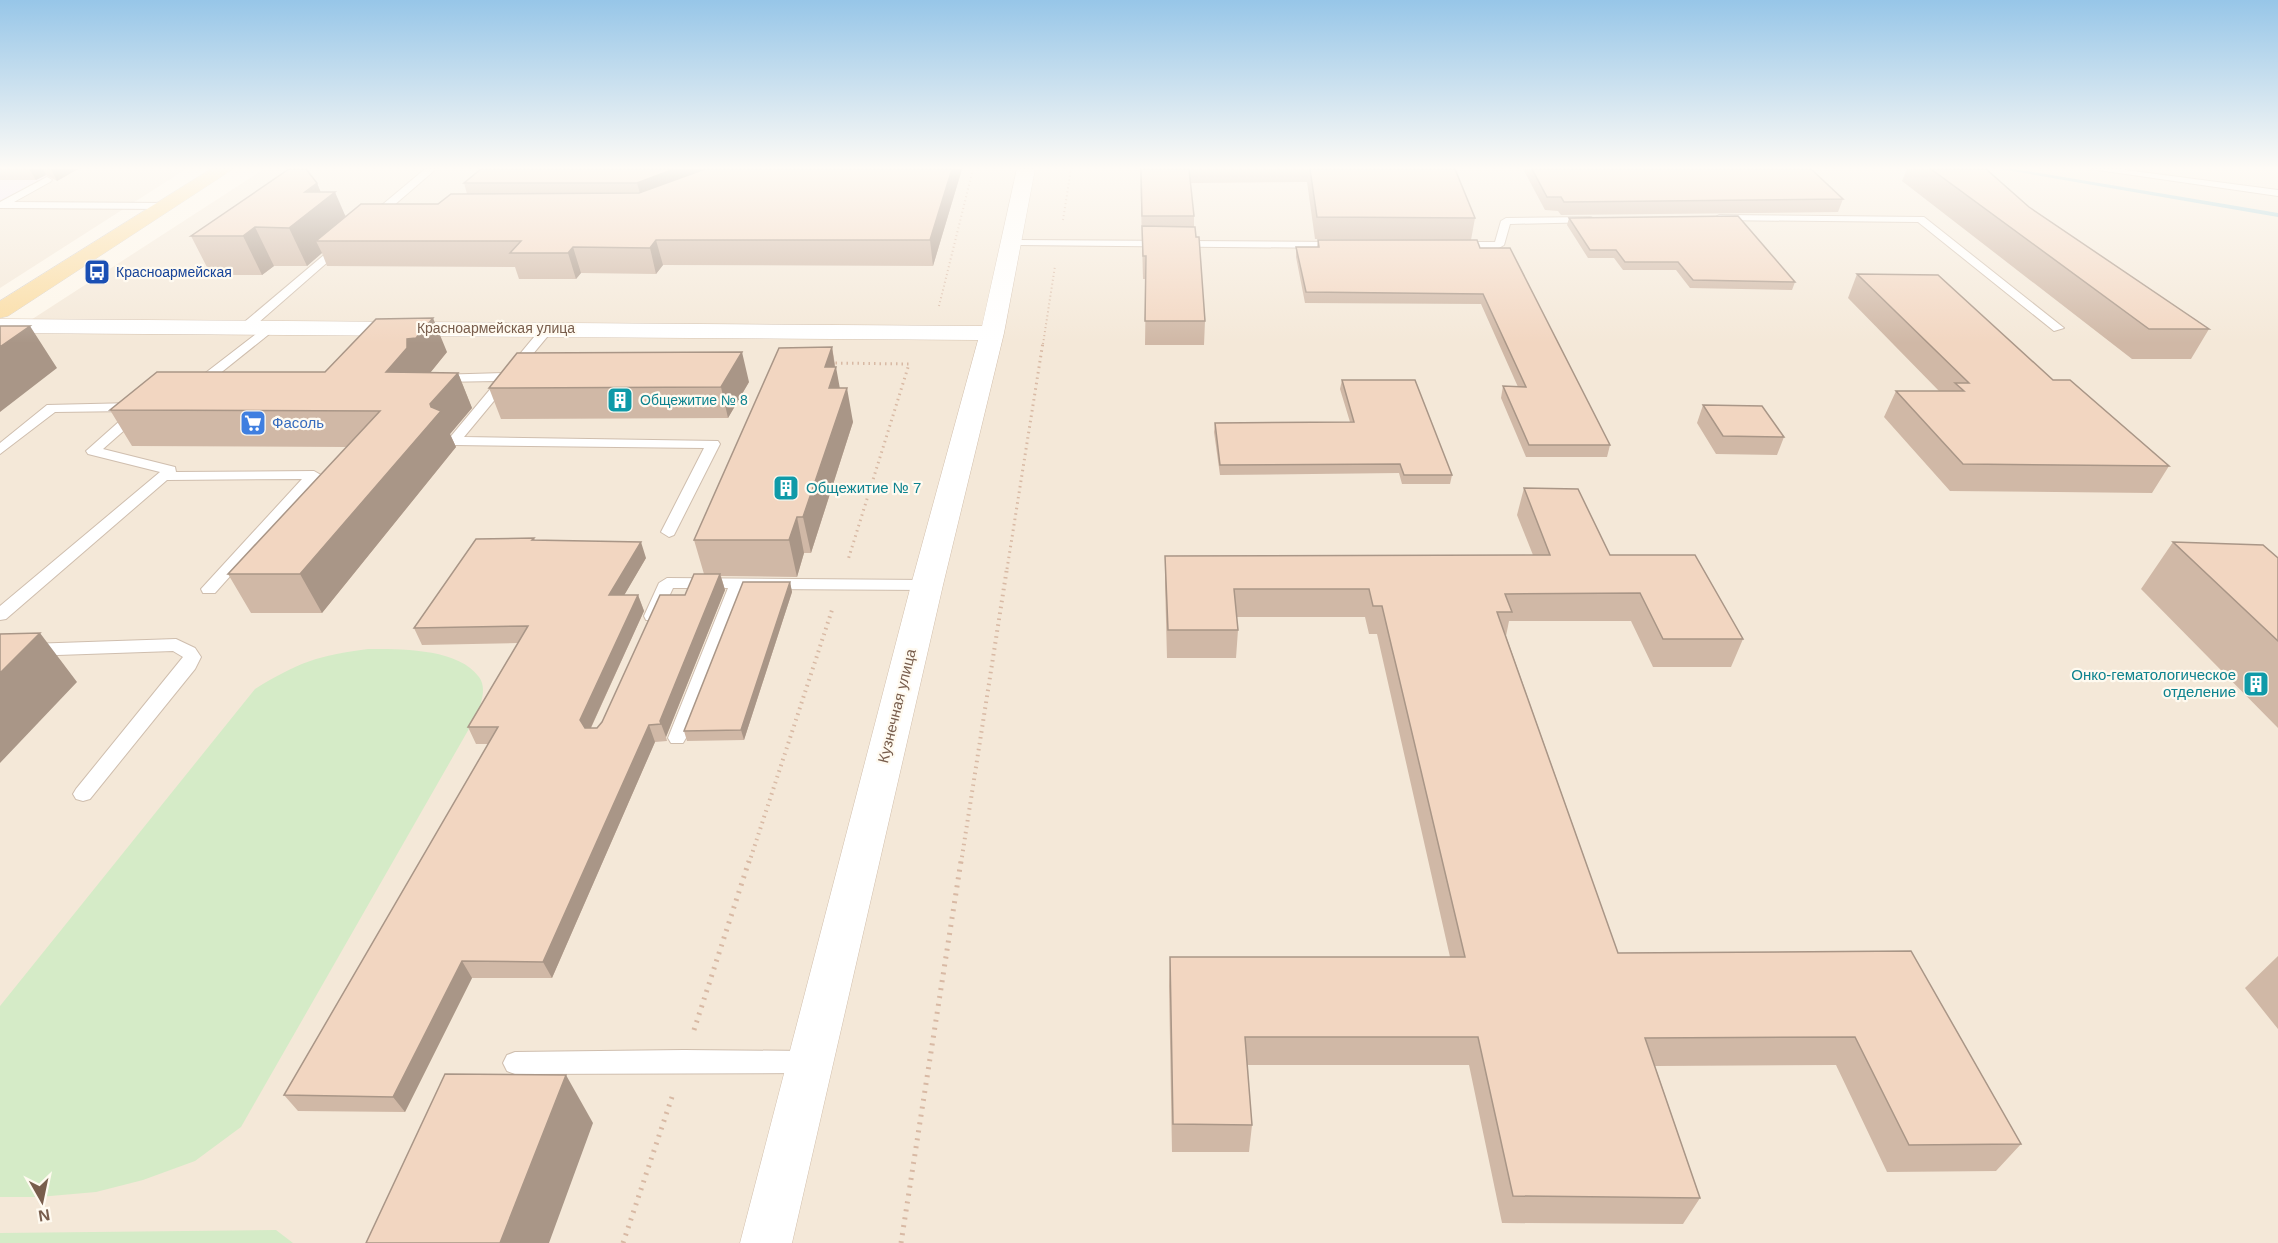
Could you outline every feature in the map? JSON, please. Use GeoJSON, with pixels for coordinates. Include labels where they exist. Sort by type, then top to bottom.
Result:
{"type":"FeatureCollection","features":[{"type":"Feature","properties":{"kind":"main road"},"geometry":{"type":"LineString","coordinates":[[0,311],[133,227]]}},
{"type":"Feature","properties":{"kind":"street","name":"Кузнечная улица"},"geometry":{"type":"LineString","coordinates":[[766,1243],[927,585],[992,333],[1016,227]]}},
{"type":"Feature","properties":{"kind":"street","name":"Красноармейская улица"},"geometry":{"type":"LineString","coordinates":[[0,326],[548,328],[992,333]]}},
{"type":"Feature","properties":{"kind":"lane"},"geometry":{"type":"LineString","coordinates":[[246,327],[364,227]]}},
{"type":"Feature","properties":{"kind":"lane"},"geometry":{"type":"LineString","coordinates":[[1451,245],[1499,245],[1504,227]]}},
{"type":"Feature","properties":{"kind":"lane"},"geometry":{"type":"LineString","coordinates":[[1930,227],[2058,328]]}},
{"type":"Feature","properties":{"kind":"lane"},"geometry":{"type":"LineString","coordinates":[[1013,243],[1356,245]]}},
{"type":"Feature","properties":{"kind":"lane"},"geometry":{"type":"LineString","coordinates":[[184,390],[204,382],[269,328]]}},
{"type":"Feature","properties":{"kind":"lane"},"geometry":{"type":"LineString","coordinates":[[548,328],[454,441],[713,444],[669,532]]}},
{"type":"Feature","properties":{"kind":"lane"},"geometry":{"type":"LineString","coordinates":[[427,378],[507,377]]}},
{"type":"Feature","properties":{"kind":"lane"},"geometry":{"type":"LineString","coordinates":[[204,382],[228,381]]}},
{"type":"Feature","properties":{"kind":"lane"},"geometry":{"type":"LineString","coordinates":[[0,450],[52,408],[149,405],[93,451],[170,470],[0,615]]}},
{"type":"Feature","properties":{"kind":"lane"},"geometry":{"type":"LineString","coordinates":[[163,476],[314,475],[209,589]]}},
{"type":"Feature","properties":{"kind":"lane"},"geometry":{"type":"LineString","coordinates":[[644,635],[667,583],[927,585]]}},
{"type":"Feature","properties":{"kind":"lane"},"geometry":{"type":"LineString","coordinates":[[677,738],[738,584]]}},
{"type":"Feature","properties":{"kind":"lane"},"geometry":{"type":"LineString","coordinates":[[0,651],[176,645],[189,652],[192,657],[189,665],[83,794]]}},
{"type":"Feature","properties":{"kind":"lane"},"geometry":{"type":"LineString","coordinates":[[515,1063],[684,1060],[810,1062]]}},
{"type":"Feature","properties":{"kind":"path"},"geometry":{"type":"LineString","coordinates":[[936,316],[958,227]]}},
{"type":"Feature","properties":{"kind":"path"},"geometry":{"type":"LineString","coordinates":[[901,1243],[1062,227]]}},
{"type":"Feature","properties":{"kind":"path"},"geometry":{"type":"LineString","coordinates":[[623,1243],[840,585],[909,364]]}},
{"type":"Feature","properties":{"kind":"shaded area"},"geometry":{"type":"Polygon","coordinates":[[[0,227],[95,227],[0,288],[0,227]]]}},
{"type":"Feature","properties":{"kind":"shaded area"},"geometry":{"type":"Polygon","coordinates":[[[174,227],[2278,227],[2278,1243],[0,1243],[0,340],[174,227]]]}},
{"type":"Feature","properties":{"kind":"green space"},"geometry":{"type":"Polygon","coordinates":[[[368,649],[412,650],[443,655],[457,660],[470,667],[479,677],[483,686],[481,704],[478,713],[241,1127],[195,1161],[143,1180],[96,1192],[39,1197],[0,1197],[0,1006],[255,689],[309,661],[368,649]]]}},
{"type":"Feature","properties":{"kind":"green space"},"geometry":{"type":"Polygon","coordinates":[[[276,1230],[293,1243],[0,1243],[0,1233],[276,1230]]]}},
{"type":"Feature","properties":{"kind":"building"},"geometry":{"type":"Polygon","coordinates":[[[204,227],[255,227],[243,236],[191,236],[204,227]]]}},
{"type":"Feature","properties":{"kind":"building"},"geometry":{"type":"Polygon","coordinates":[[[333,227],[934,227],[930,240],[656,240],[650,248],[573,247],[568,253],[510,253],[521,241],[316,241],[333,227]]]}},
{"type":"Feature","properties":{"kind":"building"},"geometry":{"type":"Polygon","coordinates":[[[1142,227],[1195,227],[1196,237],[1199,237],[1205,321],[1145,321],[1146,256],[1143,256],[1142,227]]]}},
{"type":"Feature","properties":{"kind":"building"},"geometry":{"type":"Polygon","coordinates":[[[1575,227],[1748,227],[1795,282],[1693,280],[1678,262],[1625,262],[1616,250],[1590,250],[1575,227]]]}},
{"type":"Feature","properties":{"kind":"building"},"geometry":{"type":"Polygon","coordinates":[[[2010,227],[2059,227],[2209,329],[2149,329],[2010,227]]]}},
{"type":"Feature","properties":{"kind":"building"},"geometry":{"type":"Polygon","coordinates":[[[1318,240],[1477,240],[1480,248],[1510,248],[1610,445],[1529,445],[1503,386],[1526,387],[1483,294],[1306,292],[1296,247],[1319,247],[1318,240]]]}},
{"type":"Feature","properties":{"kind":"building"},"geometry":{"type":"Polygon","coordinates":[[[1857,274],[1938,275],[2053,380],[2070,380],[2169,466],[1963,464],[1896,391],[1964,391],[1955,383],[1969,383],[1857,274]]]}},
{"type":"Feature","properties":{"kind":"building"},"geometry":{"type":"Polygon","coordinates":[[[433,318],[416,338],[407,339],[407,348],[386,372],[458,373],[430,404],[431,407],[441,411],[300,574],[228,574],[380,411],[110,410],[157,372],[325,372],[376,319],[433,318]]]}},
{"type":"Feature","properties":{"kind":"building"},"geometry":{"type":"Polygon","coordinates":[[[0,326],[30,326],[0,347],[0,326]]]}},
{"type":"Feature","properties":{"kind":"building"},"geometry":{"type":"Polygon","coordinates":[[[832,347],[825,367],[836,367],[829,388],[847,388],[803,517],[797,517],[789,540],[694,540],[779,348],[832,347]]]}},
{"type":"Feature","properties":{"kind":"building"},"geometry":{"type":"Polygon","coordinates":[[[742,352],[721,387],[489,388],[517,353],[742,352]]]}},
{"type":"Feature","properties":{"kind":"building"},"geometry":{"type":"Polygon","coordinates":[[[1342,380],[1415,380],[1452,475],[1404,475],[1400,464],[1220,465],[1215,423],[1354,422],[1342,380]]]}},
{"type":"Feature","properties":{"kind":"building"},"geometry":{"type":"Polygon","coordinates":[[[1703,405],[1762,406],[1784,437],[1723,436],[1703,405]]]}},
{"type":"Feature","properties":{"kind":"building"},"geometry":{"type":"Polygon","coordinates":[[[1524,488],[1578,489],[1610,555],[1695,555],[1743,639],[1663,639],[1640,593],[1505,594],[1512,612],[1497,612],[1618,953],[1911,951],[2021,1144],[1909,1145],[1855,1037],[1645,1038],[1700,1198],[1513,1196],[1478,1037],[1245,1037],[1252,1125],[1173,1124],[1170,957],[1465,957],[1382,606],[1373,606],[1369,589],[1234,589],[1238,630],[1168,630],[1165,556],[1550,555],[1524,488]]]}},
{"type":"Feature","properties":{"kind":"building"},"geometry":{"type":"Polygon","coordinates":[[[534,538],[532,540],[641,542],[609,595],[638,595],[580,720],[585,728],[597,728],[602,722],[660,595],[685,595],[694,574],[720,574],[660,721],[661,724],[649,725],[543,962],[462,961],[393,1097],[284,1095],[498,727],[468,727],[528,626],[414,628],[476,539],[534,538]]]}},
{"type":"Feature","properties":{"kind":"building"},"geometry":{"type":"Polygon","coordinates":[[[2173,542],[2263,545],[2278,558],[2278,641],[2173,542]]]}},
{"type":"Feature","properties":{"kind":"building"},"geometry":{"type":"Polygon","coordinates":[[[743,582],[790,582],[741,730],[684,731],[743,582]]]}},
{"type":"Feature","properties":{"kind":"building"},"geometry":{"type":"Polygon","coordinates":[[[40,633],[0,673],[0,634],[40,633]]]}},
{"type":"Feature","properties":{"kind":"building"},"geometry":{"type":"Polygon","coordinates":[[[445,1074],[566,1075],[500,1243],[366,1243],[445,1074]]]}},
{"type":"Feature","properties":{"kind":"place","name":"Красноармейская"},"geometry":{"type":"Point","coordinates":[97,272]}},
{"type":"Feature","properties":{"kind":"place","name":"Общежитие № 8"},"geometry":{"type":"Point","coordinates":[620,400]}},
{"type":"Feature","properties":{"kind":"place","name":"Фасоль"},"geometry":{"type":"Point","coordinates":[253,423]}},
{"type":"Feature","properties":{"kind":"place","name":"Общежитие № 7"},"geometry":{"type":"Point","coordinates":[786,488]}},
{"type":"Feature","properties":{"kind":"place","name":"Онко-гематологическое отделение"},"geometry":{"type":"Point","coordinates":[2256,684]}}]}
